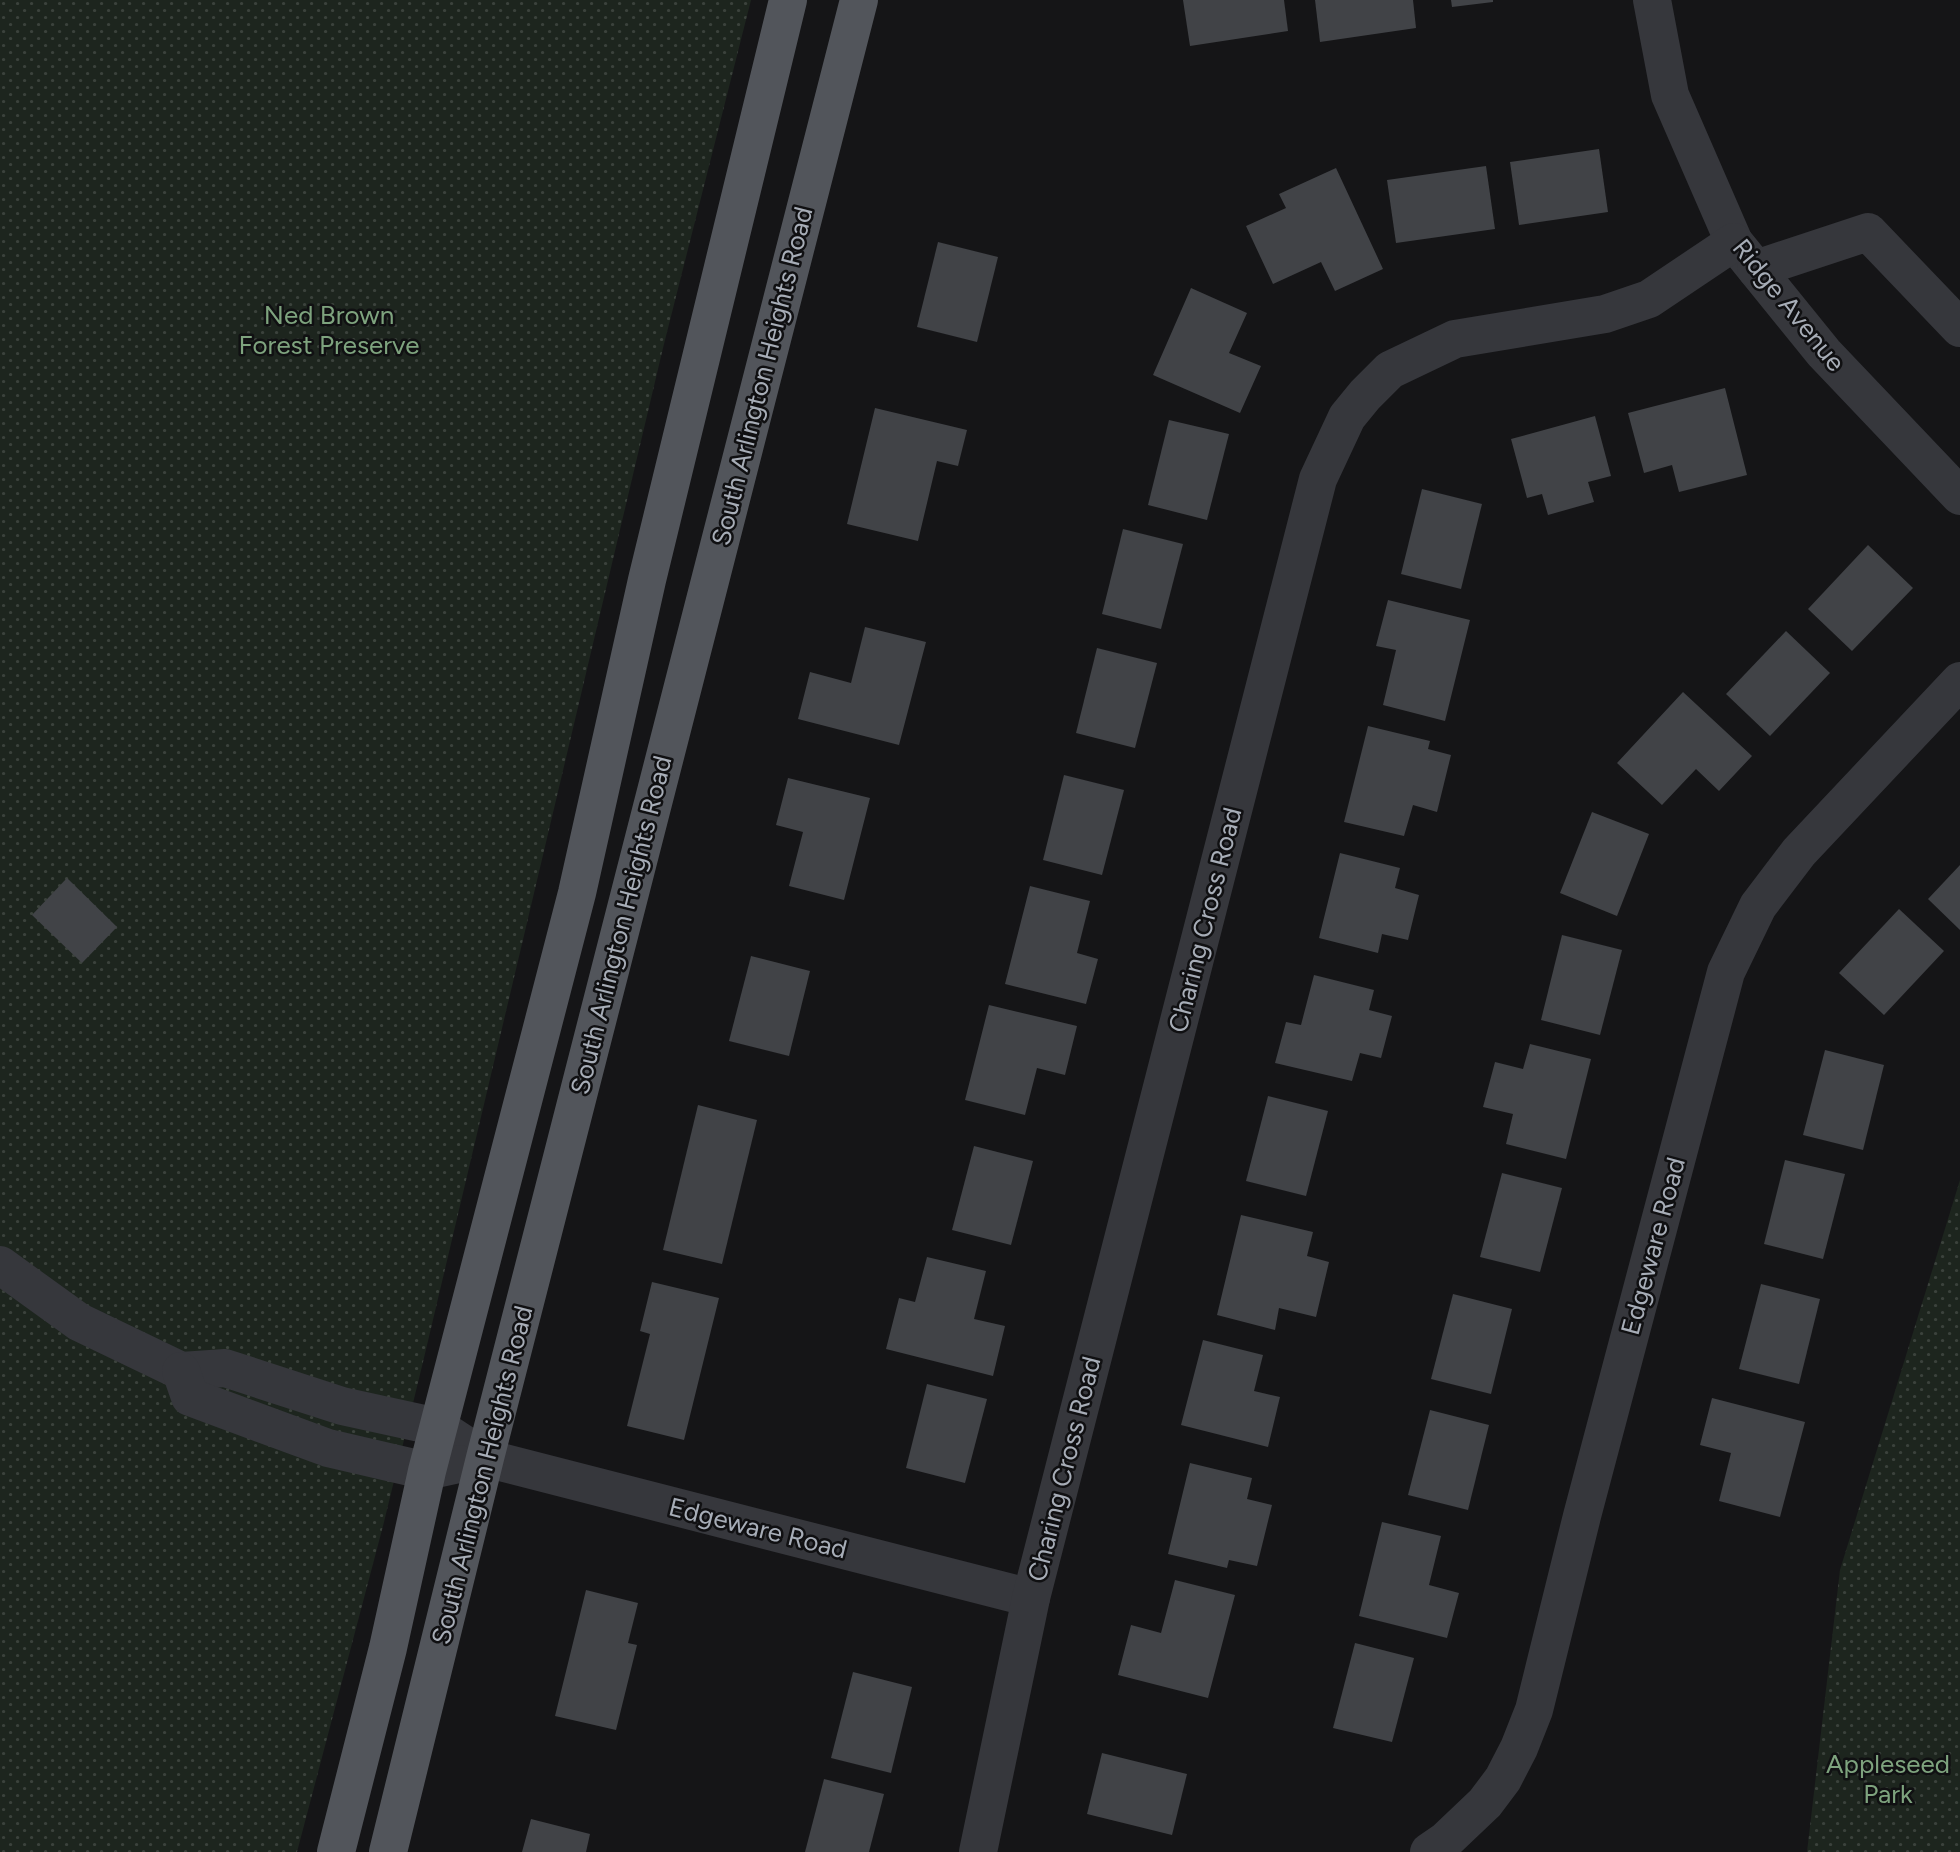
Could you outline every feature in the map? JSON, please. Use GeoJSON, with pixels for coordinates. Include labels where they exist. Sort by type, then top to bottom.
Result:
{"type":"FeatureCollection","features":[{"type":"Feature","properties":{"kind":"main road","name":"South Arlington Heights Road"},"geometry":{"type":"LineString","coordinates":[[336,1852],[388,1648],[438,1427],[577,893],[650,568],[788,0]]}},
{"type":"Feature","properties":{"kind":"main road","name":"South Arlington Heights Road"},"geometry":{"type":"LineString","coordinates":[[388,1852],[485,1458],[859,0]]}},
{"type":"Feature","properties":{"kind":"street","name":"Ridge Avenue"},"geometry":{"type":"LineString","coordinates":[[1652,0],[1670,95],[1745,255],[1824,353],[1960,496]]}},
{"type":"Feature","properties":{"kind":"street","name":"Charing Cross Road"},"geometry":{"type":"LineString","coordinates":[[978,1852],[1031,1598],[1318,479],[1347,417],[1390,370],[1455,339],[1605,314],[1649,299],[1745,255],[1868,232],[1960,328]]}},
{"type":"Feature","properties":{"kind":"street","name":"Edgeware Road"},"geometry":{"type":"LineString","coordinates":[[1429,1852],[1445,1841],[1485,1803],[1503,1779],[1534,1710],[1585,1503],[1726,972],[1758,906],[1799,852],[1960,681]]}},
{"type":"Feature","properties":{"kind":"street"},"geometry":{"type":"LineString","coordinates":[[0,1265],[79,1322],[181,1371],[225,1368],[342,1406],[438,1427],[485,1458]]}},
{"type":"Feature","properties":{"kind":"street"},"geometry":{"type":"LineString","coordinates":[[181,1371],[190,1397],[328,1448],[427,1471],[485,1458]]}},
{"type":"Feature","properties":{"kind":"street","name":"Edgeware Road"},"geometry":{"type":"LineString","coordinates":[[485,1458],[1031,1598]]}},
{"type":"Feature","properties":{"kind":"green space","name":"Ned Brown Forest Preserve"},"geometry":{"type":"Polygon","coordinates":[[[0,0],[751,0],[663,348],[383,1526],[297,1852],[0,1852],[0,0]]]}},
{"type":"Feature","properties":{"kind":"green space","name":"Appleseed Park"},"geometry":{"type":"Polygon","coordinates":[[[1960,1180],[1960,1852],[1807,1852],[1840,1570],[1960,1180]]]}},
{"type":"Feature","properties":{"kind":"building"},"geometry":{"type":"Polygon","coordinates":[[[1183,0],[1284,0],[1288,31],[1190,46],[1183,0]]]}},
{"type":"Feature","properties":{"kind":"building"},"geometry":{"type":"Polygon","coordinates":[[[1315,0],[1413,0],[1416,28],[1320,42],[1315,0]]]}},
{"type":"Feature","properties":{"kind":"building"},"geometry":{"type":"Polygon","coordinates":[[[1451,0],[1493,0],[1493,2],[1452,7],[1451,0]]]}},
{"type":"Feature","properties":{"kind":"building"},"geometry":{"type":"Polygon","coordinates":[[[1599,149],[1608,212],[1519,225],[1510,162],[1599,149]]]}},
{"type":"Feature","properties":{"kind":"building"},"geometry":{"type":"Polygon","coordinates":[[[1486,166],[1495,229],[1396,243],[1387,180],[1486,166]]]}},
{"type":"Feature","properties":{"kind":"building"},"geometry":{"type":"Polygon","coordinates":[[[1336,168],[1383,269],[1335,291],[1321,262],[1273,284],[1246,226],[1286,208],[1279,194],[1336,168]]]}},
{"type":"Feature","properties":{"kind":"building"},"geometry":{"type":"Polygon","coordinates":[[[938,242],[998,257],[977,342],[917,327],[938,242]]]}},
{"type":"Feature","properties":{"kind":"building"},"geometry":{"type":"Polygon","coordinates":[[[1191,288],[1247,313],[1229,353],[1261,366],[1240,413],[1153,375],[1191,288]]]}},
{"type":"Feature","properties":{"kind":"building"},"geometry":{"type":"Polygon","coordinates":[[[1725,388],[1747,475],[1679,492],[1672,465],[1644,473],[1628,413],[1725,388]]]}},
{"type":"Feature","properties":{"kind":"building"},"geometry":{"type":"Polygon","coordinates":[[[875,408],[967,430],[958,466],[937,461],[918,541],[847,524],[875,408]]]}},
{"type":"Feature","properties":{"kind":"building"},"geometry":{"type":"Polygon","coordinates":[[[1595,416],[1611,476],[1588,482],[1594,502],[1548,515],[1542,494],[1527,498],[1511,439],[1595,416]]]}},
{"type":"Feature","properties":{"kind":"building"},"geometry":{"type":"Polygon","coordinates":[[[1169,420],[1229,434],[1207,520],[1148,505],[1169,420]]]}},
{"type":"Feature","properties":{"kind":"building"},"geometry":{"type":"Polygon","coordinates":[[[1422,489],[1482,504],[1461,589],[1401,574],[1422,489]]]}},
{"type":"Feature","properties":{"kind":"building"},"geometry":{"type":"Polygon","coordinates":[[[1123,529],[1183,544],[1161,629],[1102,614],[1123,529]]]}},
{"type":"Feature","properties":{"kind":"building"},"geometry":{"type":"Polygon","coordinates":[[[1868,545],[1913,588],[1852,651],[1808,609],[1868,545]]]}},
{"type":"Feature","properties":{"kind":"building"},"geometry":{"type":"Polygon","coordinates":[[[1388,600],[1470,620],[1445,721],[1383,705],[1396,650],[1376,646],[1388,600]]]}},
{"type":"Feature","properties":{"kind":"building"},"geometry":{"type":"Polygon","coordinates":[[[865,627],[926,642],[899,745],[798,719],[810,672],[851,683],[865,627]]]}},
{"type":"Feature","properties":{"kind":"building"},"geometry":{"type":"Polygon","coordinates":[[[1786,631],[1830,673],[1770,736],[1726,694],[1786,631]]]}},
{"type":"Feature","properties":{"kind":"building"},"geometry":{"type":"Polygon","coordinates":[[[1097,648],[1157,663],[1135,748],[1076,733],[1097,648]]]}},
{"type":"Feature","properties":{"kind":"building"},"geometry":{"type":"Polygon","coordinates":[[[1683,692],[1752,756],[1719,791],[1696,769],[1662,805],[1617,763],[1683,692]]]}},
{"type":"Feature","properties":{"kind":"building"},"geometry":{"type":"Polygon","coordinates":[[[1368,726],[1430,741],[1428,749],[1451,755],[1437,812],[1413,805],[1404,836],[1344,822],[1368,726]]]}},
{"type":"Feature","properties":{"kind":"building"},"geometry":{"type":"Polygon","coordinates":[[[1064,775],[1124,790],[1102,875],[1043,860],[1064,775]]]}},
{"type":"Feature","properties":{"kind":"building"},"geometry":{"type":"Polygon","coordinates":[[[788,778],[870,798],[844,900],[789,886],[803,832],[776,825],[788,778]]]}},
{"type":"Feature","properties":{"kind":"building"},"geometry":{"type":"Polygon","coordinates":[[[1592,812],[1649,834],[1617,916],[1560,893],[1592,812]]]}},
{"type":"Feature","properties":{"kind":"building"},"geometry":{"type":"Polygon","coordinates":[[[1340,853],[1400,868],[1395,888],[1419,895],[1408,940],[1382,934],[1378,953],[1319,938],[1340,853]]]}},
{"type":"Feature","properties":{"kind":"building"},"geometry":{"type":"Polygon","coordinates":[[[1960,865],[1960,930],[1928,899],[1960,865]]]}},
{"type":"Feature","properties":{"kind":"building"},"geometry":{"type":"Polygon","coordinates":[[[67,878],[117,927],[82,963],[32,915],[67,878]]]}},
{"type":"Feature","properties":{"kind":"building"},"geometry":{"type":"Polygon","coordinates":[[[1030,886],[1090,901],[1077,953],[1098,959],[1086,1004],[1005,984],[1030,886]]]}},
{"type":"Feature","properties":{"kind":"building"},"geometry":{"type":"Polygon","coordinates":[[[1899,909],[1944,951],[1884,1015],[1839,973],[1899,909]]]}},
{"type":"Feature","properties":{"kind":"building"},"geometry":{"type":"Polygon","coordinates":[[[1562,935],[1622,950],[1600,1035],[1541,1020],[1562,935]]]}},
{"type":"Feature","properties":{"kind":"building"},"geometry":{"type":"Polygon","coordinates":[[[751,956],[810,971],[789,1056],[729,1041],[751,956]]]}},
{"type":"Feature","properties":{"kind":"building"},"geometry":{"type":"Polygon","coordinates":[[[1314,975],[1374,990],[1369,1010],[1392,1016],[1381,1058],[1360,1053],[1352,1081],[1275,1063],[1286,1022],[1301,1025],[1314,975]]]}},
{"type":"Feature","properties":{"kind":"building"},"geometry":{"type":"Polygon","coordinates":[[[989,1005],[1077,1026],[1065,1075],[1037,1068],[1025,1115],[965,1100],[989,1005]]]}},
{"type":"Feature","properties":{"kind":"building"},"geometry":{"type":"Polygon","coordinates":[[[1530,1044],[1591,1059],[1566,1159],[1506,1144],[1513,1114],[1483,1107],[1495,1062],[1523,1069],[1530,1044]]]}},
{"type":"Feature","properties":{"kind":"building"},"geometry":{"type":"Polygon","coordinates":[[[1825,1050],[1884,1065],[1863,1150],[1803,1135],[1825,1050]]]}},
{"type":"Feature","properties":{"kind":"building"},"geometry":{"type":"Polygon","coordinates":[[[1268,1096],[1328,1111],[1306,1196],[1246,1181],[1268,1096]]]}},
{"type":"Feature","properties":{"kind":"building"},"geometry":{"type":"Polygon","coordinates":[[[698,1105],[757,1120],[722,1264],[663,1250],[698,1105]]]}},
{"type":"Feature","properties":{"kind":"building"},"geometry":{"type":"Polygon","coordinates":[[[974,1146],[1033,1161],[1011,1245],[952,1230],[974,1146]]]}},
{"type":"Feature","properties":{"kind":"building"},"geometry":{"type":"Polygon","coordinates":[[[1785,1160],[1845,1174],[1823,1259],[1764,1244],[1785,1160]]]}},
{"type":"Feature","properties":{"kind":"building"},"geometry":{"type":"Polygon","coordinates":[[[1502,1173],[1562,1188],[1540,1272],[1480,1257],[1502,1173]]]}},
{"type":"Feature","properties":{"kind":"building"},"geometry":{"type":"Polygon","coordinates":[[[1241,1215],[1313,1232],[1307,1256],[1329,1262],[1316,1317],[1279,1308],[1275,1330],[1217,1315],[1241,1215]]]}},
{"type":"Feature","properties":{"kind":"building"},"geometry":{"type":"Polygon","coordinates":[[[927,1257],[986,1271],[974,1319],[1005,1326],[993,1376],[886,1349],[899,1298],[915,1302],[927,1257]]]}},
{"type":"Feature","properties":{"kind":"building"},"geometry":{"type":"Polygon","coordinates":[[[652,1282],[719,1298],[684,1440],[627,1426],[650,1334],[640,1331],[652,1282]]]}},
{"type":"Feature","properties":{"kind":"building"},"geometry":{"type":"Polygon","coordinates":[[[1761,1284],[1820,1299],[1799,1384],[1739,1369],[1761,1284]]]}},
{"type":"Feature","properties":{"kind":"building"},"geometry":{"type":"Polygon","coordinates":[[[1453,1294],[1512,1309],[1491,1394],[1431,1379],[1453,1294]]]}},
{"type":"Feature","properties":{"kind":"building"},"geometry":{"type":"Polygon","coordinates":[[[1203,1340],[1263,1355],[1254,1391],[1280,1397],[1268,1447],[1181,1425],[1203,1340]]]}},
{"type":"Feature","properties":{"kind":"building"},"geometry":{"type":"Polygon","coordinates":[[[927,1384],[987,1399],[965,1483],[906,1468],[927,1384]]]}},
{"type":"Feature","properties":{"kind":"building"},"geometry":{"type":"Polygon","coordinates":[[[1712,1398],[1805,1422],[1780,1517],[1719,1501],[1731,1453],[1700,1445],[1712,1398]]]}},
{"type":"Feature","properties":{"kind":"building"},"geometry":{"type":"Polygon","coordinates":[[[1430,1410],[1489,1425],[1468,1510],[1408,1495],[1430,1410]]]}},
{"type":"Feature","properties":{"kind":"building"},"geometry":{"type":"Polygon","coordinates":[[[1190,1463],[1252,1478],[1247,1499],[1272,1505],[1257,1566],[1229,1560],[1227,1568],[1168,1554],[1190,1463]]]}},
{"type":"Feature","properties":{"kind":"building"},"geometry":{"type":"Polygon","coordinates":[[[1382,1522],[1441,1536],[1429,1585],[1459,1593],[1447,1638],[1359,1616],[1382,1522]]]}},
{"type":"Feature","properties":{"kind":"building"},"geometry":{"type":"Polygon","coordinates":[[[1175,1580],[1235,1595],[1208,1698],[1118,1675],[1131,1625],[1161,1633],[1175,1580]]]}},
{"type":"Feature","properties":{"kind":"building"},"geometry":{"type":"Polygon","coordinates":[[[586,1590],[638,1603],[628,1643],[637,1645],[616,1730],[555,1716],[586,1590]]]}},
{"type":"Feature","properties":{"kind":"building"},"geometry":{"type":"Polygon","coordinates":[[[1355,1643],[1414,1658],[1392,1742],[1333,1728],[1355,1643]]]}},
{"type":"Feature","properties":{"kind":"building"},"geometry":{"type":"Polygon","coordinates":[[[853,1672],[912,1687],[891,1773],[831,1758],[853,1672]]]}},
{"type":"Feature","properties":{"kind":"building"},"geometry":{"type":"Polygon","coordinates":[[[1102,1753],[1187,1774],[1172,1835],[1087,1814],[1102,1753]]]}},
{"type":"Feature","properties":{"kind":"building"},"geometry":{"type":"Polygon","coordinates":[[[824,1779],[884,1794],[869,1852],[805,1852],[824,1779]]]}},
{"type":"Feature","properties":{"kind":"building"},"geometry":{"type":"Polygon","coordinates":[[[531,1819],[590,1834],[586,1852],[522,1852],[531,1819]]]}}]}
